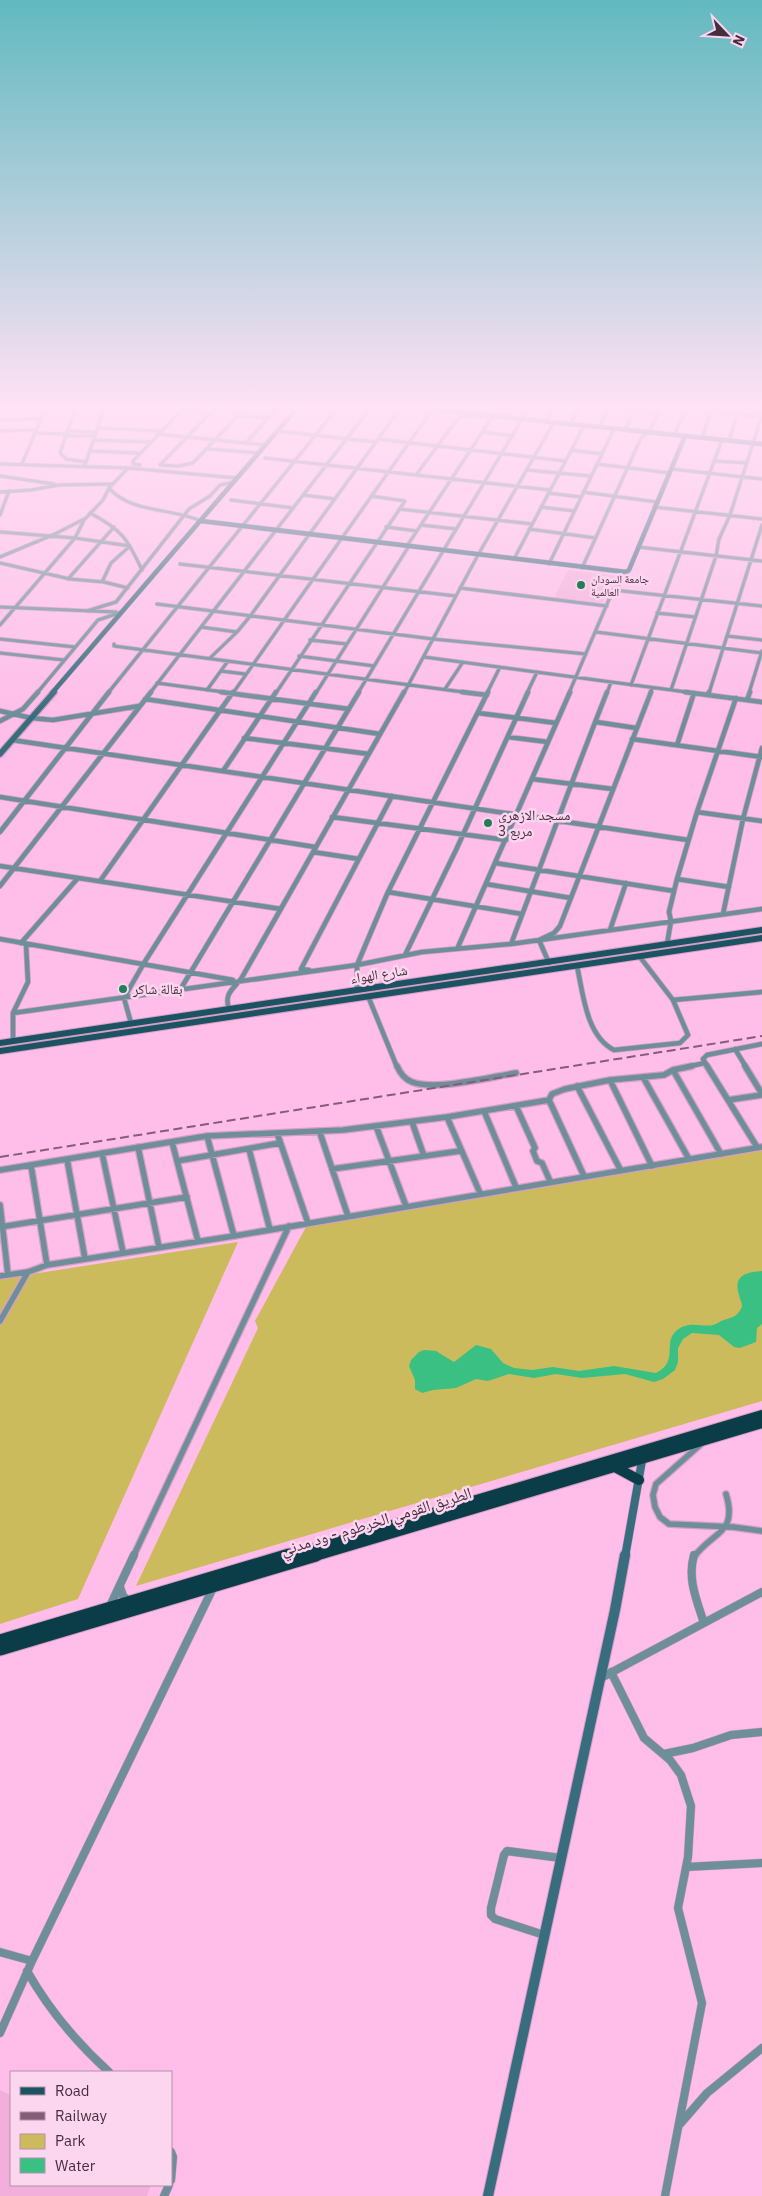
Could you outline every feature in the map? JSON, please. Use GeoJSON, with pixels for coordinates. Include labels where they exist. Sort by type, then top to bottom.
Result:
{"type":"FeatureCollection","features":[{"type":"Feature","properties":{"kind":"highway","name":"الطريق القومي الخرطوم - ود مدني"},"geometry":{"type":"LineString","coordinates":[[0,1641],[643,1454],[762,1415]]}},
{"type":"Feature","properties":{"kind":"highway","name":"الطريق القومي الخرطوم - ود مدني"},"geometry":{"type":"LineString","coordinates":[[0,1649],[615,1467],[643,1454],[705,1440],[762,1423]]}},
{"type":"Feature","properties":{"kind":"highway"},"geometry":{"type":"LineString","coordinates":[[615,1467],[639,1480]]}},
{"type":"Feature","properties":{"kind":"main road","name":"شارع الهواء"},"geometry":{"type":"LineString","coordinates":[[0,1050],[368,996],[550,966],[667,944],[762,930]]}},
{"type":"Feature","properties":{"kind":"main road","name":"شارع الهواء"},"geometry":{"type":"LineString","coordinates":[[0,1043],[357,990],[550,966],[577,966],[762,938]]}},
{"type":"Feature","properties":{"kind":"street"},"geometry":{"type":"LineString","coordinates":[[0,625],[75,538],[86,518],[95,508]]}},
{"type":"Feature","properties":{"kind":"street"},"geometry":{"type":"LineString","coordinates":[[160,508],[185,514],[201,521],[616,572],[629,570]]}},
{"type":"Feature","properties":{"kind":"street"},"geometry":{"type":"LineString","coordinates":[[87,611],[116,602],[185,514],[193,508]]}},
{"type":"Feature","properties":{"kind":"street"},"geometry":{"type":"LineString","coordinates":[[0,754],[212,508]]}},
{"type":"Feature","properties":{"kind":"street"},"geometry":{"type":"LineString","coordinates":[[0,832],[90,714],[207,568],[258,508]]}},
{"type":"Feature","properties":{"kind":"street"},"geometry":{"type":"LineString","coordinates":[[0,886],[293,508]]}},
{"type":"Feature","properties":{"kind":"street"},"geometry":{"type":"LineString","coordinates":[[210,658],[237,632],[251,615],[328,508]]}},
{"type":"Feature","properties":{"kind":"street"},"geometry":{"type":"LineString","coordinates":[[100,881],[362,508]]}},
{"type":"Feature","properties":{"kind":"street"},"geometry":{"type":"LineString","coordinates":[[131,1023],[124,998],[144,963],[432,508]]}},
{"type":"Feature","properties":{"kind":"street"},"geometry":{"type":"LineString","coordinates":[[180,990],[469,508]]}},
{"type":"Feature","properties":{"kind":"street"},"geometry":{"type":"LineString","coordinates":[[229,1009],[227,995],[239,982],[424,657],[505,508]]}},
{"type":"Feature","properties":{"kind":"street"},"geometry":{"type":"LineString","coordinates":[[514,559],[540,508]]}},
{"type":"Feature","properties":{"kind":"street"},"geometry":{"type":"LineString","coordinates":[[548,564],[574,511],[553,508]]}},
{"type":"Feature","properties":{"kind":"street"},"geometry":{"type":"LineString","coordinates":[[582,568],[609,508]]}},
{"type":"Feature","properties":{"kind":"street"},"geometry":{"type":"LineString","coordinates":[[458,948],[613,590],[623,580],[629,570],[654,508]]}},
{"type":"Feature","properties":{"kind":"street"},"geometry":{"type":"LineString","coordinates":[[681,508],[762,519]]}},
{"type":"Feature","properties":{"kind":"street"},"geometry":{"type":"LineString","coordinates":[[671,690],[716,556],[718,539],[732,508]]}},
{"type":"Feature","properties":{"kind":"street"},"geometry":{"type":"LineString","coordinates":[[222,771],[399,509],[532,524]]}},
{"type":"Feature","properties":{"kind":"street"},"geometry":{"type":"LineString","coordinates":[[631,684],[695,511]]}},
{"type":"Feature","properties":{"kind":"street"},"geometry":{"type":"LineString","coordinates":[[90,513],[114,527],[131,543],[130,546],[142,570]]}},
{"type":"Feature","properties":{"kind":"street"},"geometry":{"type":"LineString","coordinates":[[0,557],[55,534],[86,518]]}},
{"type":"Feature","properties":{"kind":"street"},"geometry":{"type":"LineString","coordinates":[[421,525],[456,529]]}},
{"type":"Feature","properties":{"kind":"street"},"geometry":{"type":"LineString","coordinates":[[708,695],[762,525]]}},
{"type":"Feature","properties":{"kind":"street"},"geometry":{"type":"LineString","coordinates":[[68,579],[114,527]]}},
{"type":"Feature","properties":{"kind":"street"},"geometry":{"type":"LineString","coordinates":[[386,528],[417,531]]}},
{"type":"Feature","properties":{"kind":"street"},"geometry":{"type":"LineString","coordinates":[[530,529],[596,538]]}},
{"type":"Feature","properties":{"kind":"street"},"geometry":{"type":"LineString","coordinates":[[0,532],[75,538],[130,546]]}},
{"type":"Feature","properties":{"kind":"street"},"geometry":{"type":"LineString","coordinates":[[102,582],[111,563],[130,546]]}},
{"type":"Feature","properties":{"kind":"street"},"geometry":{"type":"LineString","coordinates":[[638,547],[762,561]]}},
{"type":"Feature","properties":{"kind":"street"},"geometry":{"type":"LineString","coordinates":[[0,564],[10,553]]}},
{"type":"Feature","properties":{"kind":"street"},"geometry":{"type":"LineString","coordinates":[[0,564],[44,572],[68,579],[102,582],[128,588]]}},
{"type":"Feature","properties":{"kind":"street"},"geometry":{"type":"LineString","coordinates":[[180,564],[456,596]]}},
{"type":"Feature","properties":{"kind":"street"},"geometry":{"type":"LineString","coordinates":[[460,588],[607,606]]}},
{"type":"Feature","properties":{"kind":"street"},"geometry":{"type":"LineString","coordinates":[[613,590],[762,606]]}},
{"type":"Feature","properties":{"kind":"street"},"geometry":{"type":"LineString","coordinates":[[157,604],[433,639],[586,654]]}},
{"type":"Feature","properties":{"kind":"street"},"geometry":{"type":"LineString","coordinates":[[0,607],[122,612]]}},
{"type":"Feature","properties":{"kind":"street"},"geometry":{"type":"LineString","coordinates":[[0,722],[23,709],[98,620],[122,612]]}},
{"type":"Feature","properties":{"kind":"street"},"geometry":{"type":"LineString","coordinates":[[657,613],[695,617]]}},
{"type":"Feature","properties":{"kind":"street"},"geometry":{"type":"LineString","coordinates":[[201,627],[237,632]]}},
{"type":"Feature","properties":{"kind":"street"},"geometry":{"type":"LineString","coordinates":[[596,632],[762,652],[747,700]]}},
{"type":"Feature","properties":{"kind":"street"},"geometry":{"type":"LineString","coordinates":[[727,636],[762,640]]}},
{"type":"Feature","properties":{"kind":"street"},"geometry":{"type":"LineString","coordinates":[[0,639],[75,647]]}},
{"type":"Feature","properties":{"kind":"street"},"geometry":{"type":"LineString","coordinates":[[310,640],[347,644]]}},
{"type":"Feature","properties":{"kind":"street"},"geometry":{"type":"LineString","coordinates":[[114,644],[114,646],[143,650],[487,695]]}},
{"type":"Feature","properties":{"kind":"street"},"geometry":{"type":"LineString","coordinates":[[0,653],[64,660]]}},
{"type":"Feature","properties":{"kind":"street"},"geometry":{"type":"LineString","coordinates":[[299,656],[374,666]]}},
{"type":"Feature","properties":{"kind":"street"},"geometry":{"type":"LineString","coordinates":[[424,657],[762,702]]}},
{"type":"Feature","properties":{"kind":"street"},"geometry":{"type":"LineString","coordinates":[[207,690],[228,661]]}},
{"type":"Feature","properties":{"kind":"street"},"geometry":{"type":"LineString","coordinates":[[445,690],[462,662]]}},
{"type":"Feature","properties":{"kind":"street"},"geometry":{"type":"LineString","coordinates":[[357,990],[357,965],[388,892],[500,667]]}},
{"type":"Feature","properties":{"kind":"street"},"geometry":{"type":"LineString","coordinates":[[221,671],[245,674]]}},
{"type":"Feature","properties":{"kind":"street"},"geometry":{"type":"LineString","coordinates":[[405,955],[433,899],[537,672]]}},
{"type":"Feature","properties":{"kind":"street"},"geometry":{"type":"LineString","coordinates":[[511,944],[558,821],[570,784],[612,682]]}},
{"type":"Feature","properties":{"kind":"street"},"geometry":{"type":"LineString","coordinates":[[157,683],[349,709]]}},
{"type":"Feature","properties":{"kind":"street"},"geometry":{"type":"LineString","coordinates":[[539,940],[554,933],[560,926],[652,688]]}},
{"type":"Feature","properties":{"kind":"street"},"geometry":{"type":"LineString","coordinates":[[677,745],[694,693]]}},
{"type":"Feature","properties":{"kind":"street"},"geometry":{"type":"LineString","coordinates":[[667,944],[672,921],[669,912],[677,879],[697,812],[736,698]]}},
{"type":"Feature","properties":{"kind":"street"},"geometry":{"type":"LineString","coordinates":[[145,699],[380,734]]}},
{"type":"Feature","properties":{"kind":"street"},"geometry":{"type":"LineString","coordinates":[[0,711],[31,718],[53,720],[140,706]]}},
{"type":"Feature","properties":{"kind":"street"},"geometry":{"type":"LineString","coordinates":[[478,713],[556,723]]}},
{"type":"Feature","properties":{"kind":"street"},"geometry":{"type":"LineString","coordinates":[[596,722],[636,728]]}},
{"type":"Feature","properties":{"kind":"street"},"geometry":{"type":"LineString","coordinates":[[508,737],[548,742]]}},
{"type":"Feature","properties":{"kind":"street"},"geometry":{"type":"LineString","coordinates":[[244,738],[368,754]]}},
{"type":"Feature","properties":{"kind":"street"},"geometry":{"type":"LineString","coordinates":[[632,739],[761,757]]}},
{"type":"Feature","properties":{"kind":"street"},"geometry":{"type":"LineString","coordinates":[[12,740],[688,840]]}},
{"type":"Feature","properties":{"kind":"street"},"geometry":{"type":"LineString","coordinates":[[724,914],[744,819],[762,748]]}},
{"type":"Feature","properties":{"kind":"street"},"geometry":{"type":"LineString","coordinates":[[532,779],[613,788]]}},
{"type":"Feature","properties":{"kind":"street"},"geometry":{"type":"LineString","coordinates":[[314,971],[300,969],[392,796]]}},
{"type":"Feature","properties":{"kind":"street"},"geometry":{"type":"LineString","coordinates":[[0,797],[270,840],[359,859]]}},
{"type":"Feature","properties":{"kind":"street"},"geometry":{"type":"LineString","coordinates":[[697,812],[762,821]]}},
{"type":"Feature","properties":{"kind":"street"},"geometry":{"type":"LineString","coordinates":[[332,817],[506,840]]}},
{"type":"Feature","properties":{"kind":"street"},"geometry":{"type":"LineString","coordinates":[[495,863],[674,891]]}},
{"type":"Feature","properties":{"kind":"street"},"geometry":{"type":"LineString","coordinates":[[0,866],[280,909]]}},
{"type":"Feature","properties":{"kind":"street"},"geometry":{"type":"LineString","coordinates":[[13,1041],[13,1013],[28,982],[24,943],[78,878]]}},
{"type":"Feature","properties":{"kind":"street"},"geometry":{"type":"LineString","coordinates":[[677,879],[729,887]]}},
{"type":"Feature","properties":{"kind":"street"},"geometry":{"type":"LineString","coordinates":[[610,930],[626,883]]}},
{"type":"Feature","properties":{"kind":"street"},"geometry":{"type":"LineString","coordinates":[[486,884],[571,898]]}},
{"type":"Feature","properties":{"kind":"street"},"geometry":{"type":"LineString","coordinates":[[388,892],[522,914]]}},
{"type":"Feature","properties":{"kind":"street"},"geometry":{"type":"LineString","coordinates":[[13,1013],[357,965],[405,955],[511,944],[762,909]]}},
{"type":"Feature","properties":{"kind":"street"},"geometry":{"type":"LineString","coordinates":[[0,939],[144,963],[239,982]]}},
{"type":"Feature","properties":{"kind":"street"},"geometry":{"type":"LineString","coordinates":[[539,940],[550,966]]}},
{"type":"Feature","properties":{"kind":"street"},"geometry":{"type":"LineString","coordinates":[[577,966],[594,1031],[603,1045],[610,1049],[677,1044],[686,1040],[688,1035],[673,1000],[640,957]]}},
{"type":"Feature","properties":{"kind":"street"},"geometry":{"type":"LineString","coordinates":[[673,1000],[762,992]]}},
{"type":"Feature","properties":{"kind":"street"},"geometry":{"type":"LineString","coordinates":[[368,996],[400,1074],[406,1080],[429,1086],[516,1073]]}},
{"type":"Feature","properties":{"kind":"street"},"geometry":{"type":"LineString","coordinates":[[0,1276],[28,1272],[47,1265],[123,1252],[234,1236],[550,1181],[760,1147],[703,1059],[707,1055],[762,1044]]}},
{"type":"Feature","properties":{"kind":"street"},"geometry":{"type":"LineString","coordinates":[[728,1100],[762,1094],[735,1048]]}},
{"type":"Feature","properties":{"kind":"street"},"geometry":{"type":"LineString","coordinates":[[584,1176],[549,1100],[549,1096],[556,1091],[578,1086],[610,1080],[664,1075],[673,1070],[705,1063]]}},
{"type":"Feature","properties":{"kind":"street"},"geometry":{"type":"LineString","coordinates":[[673,1070],[721,1154]]}},
{"type":"Feature","properties":{"kind":"street"},"geometry":{"type":"LineString","coordinates":[[643,1076],[689,1159]]}},
{"type":"Feature","properties":{"kind":"street"},"geometry":{"type":"LineString","coordinates":[[610,1080],[652,1166]]}},
{"type":"Feature","properties":{"kind":"street"},"geometry":{"type":"LineString","coordinates":[[578,1086],[621,1170]]}},
{"type":"Feature","properties":{"kind":"street"},"geometry":{"type":"LineString","coordinates":[[0,1170],[208,1136],[320,1133],[447,1117],[549,1100]]}},
{"type":"Feature","properties":{"kind":"street"},"geometry":{"type":"LineString","coordinates":[[516,1106],[535,1148],[533,1150],[537,1161],[542,1163],[550,1181]]}},
{"type":"Feature","properties":{"kind":"street"},"geometry":{"type":"LineString","coordinates":[[484,1111],[516,1187]]}},
{"type":"Feature","properties":{"kind":"street"},"geometry":{"type":"LineString","coordinates":[[447,1117],[460,1151],[480,1193]]}},
{"type":"Feature","properties":{"kind":"street"},"geometry":{"type":"LineString","coordinates":[[412,1122],[424,1156]]}},
{"type":"Feature","properties":{"kind":"street"},"geometry":{"type":"LineString","coordinates":[[376,1126],[406,1206]]}},
{"type":"Feature","properties":{"kind":"street"},"geometry":{"type":"LineString","coordinates":[[277,1133],[308,1222]]}},
{"type":"Feature","properties":{"kind":"street"},"geometry":{"type":"LineString","coordinates":[[320,1133],[348,1216]]}},
{"type":"Feature","properties":{"kind":"street"},"geometry":{"type":"LineString","coordinates":[[208,1136],[234,1236]]}},
{"type":"Feature","properties":{"kind":"street"},"geometry":{"type":"LineString","coordinates":[[172,1142],[198,1241]]}},
{"type":"Feature","properties":{"kind":"street"},"geometry":{"type":"LineString","coordinates":[[177,1161],[280,1143]]}},
{"type":"Feature","properties":{"kind":"street"},"geometry":{"type":"LineString","coordinates":[[138,1147],[159,1246]]}},
{"type":"Feature","properties":{"kind":"street"},"geometry":{"type":"LineString","coordinates":[[249,1149],[270,1230]]}},
{"type":"Feature","properties":{"kind":"street"},"geometry":{"type":"LineString","coordinates":[[332,1169],[460,1151]]}},
{"type":"Feature","properties":{"kind":"street"},"geometry":{"type":"LineString","coordinates":[[102,1153],[123,1252]]}},
{"type":"Feature","properties":{"kind":"street"},"geometry":{"type":"LineString","coordinates":[[67,1159],[85,1259]]}},
{"type":"Feature","properties":{"kind":"street"},"geometry":{"type":"LineString","coordinates":[[32,1165],[47,1265]]}},
{"type":"Feature","properties":{"kind":"street"},"geometry":{"type":"LineString","coordinates":[[1,1227],[187,1197]]}},
{"type":"Feature","properties":{"kind":"street"},"geometry":{"type":"LineString","coordinates":[[0,1205],[8,1276]]}},
{"type":"Feature","properties":{"kind":"street"},"geometry":{"type":"LineString","coordinates":[[109,1609],[289,1226]]}},
{"type":"Feature","properties":{"kind":"street"},"geometry":{"type":"LineString","coordinates":[[0,1321],[28,1272]]}},
{"type":"Feature","properties":{"kind":"street"},"geometry":{"type":"LineString","coordinates":[[705,1440],[661,1478],[653,1492],[652,1499],[655,1508],[668,1524],[725,1526],[762,1531]]}},
{"type":"Feature","properties":{"kind":"street"},"geometry":{"type":"LineString","coordinates":[[488,2196],[627,1548],[643,1454]]}},
{"type":"Feature","properties":{"kind":"street"},"geometry":{"type":"LineString","coordinates":[[704,1623],[693,1585],[691,1562],[694,1556],[725,1526],[730,1518],[726,1494]]}},
{"type":"Feature","properties":{"kind":"street"},"geometry":{"type":"LineString","coordinates":[[120,1587],[125,1599],[132,1602]]}},
{"type":"Feature","properties":{"kind":"street"},"geometry":{"type":"LineString","coordinates":[[0,2033],[27,1971],[213,1587]]}},
{"type":"Feature","properties":{"kind":"street"},"geometry":{"type":"LineString","coordinates":[[599,1680],[762,1592]]}},
{"type":"Feature","properties":{"kind":"street"},"geometry":{"type":"LineString","coordinates":[[611,1672],[644,1738],[664,1754],[682,1775],[691,1806],[686,1867],[678,1908],[702,2003],[665,2196]]}},
{"type":"Feature","properties":{"kind":"street"},"geometry":{"type":"LineString","coordinates":[[664,1754],[693,1748],[731,1735],[762,1732]]}},
{"type":"Feature","properties":{"kind":"street"},"geometry":{"type":"LineString","coordinates":[[545,1935],[495,1919],[491,1908],[504,1854],[508,1851],[561,1858]]}},
{"type":"Feature","properties":{"kind":"street"},"geometry":{"type":"LineString","coordinates":[[686,1867],[762,1863]]}},
{"type":"Feature","properties":{"kind":"street"},"geometry":{"type":"LineString","coordinates":[[0,1952],[32,1961]]}},
{"type":"Feature","properties":{"kind":"street"},"geometry":{"type":"LineString","coordinates":[[27,1971],[58,2022],[69,2035],[108,2071]]}},
{"type":"Feature","properties":{"kind":"street"},"geometry":{"type":"LineString","coordinates":[[680,2124],[707,2093],[762,2048]]}},
{"type":"Feature","properties":{"kind":"street"},"geometry":{"type":"LineString","coordinates":[[172,2154],[172,2168]]}},
{"type":"Feature","properties":{"kind":"shaded area"},"geometry":{"type":"Polygon","coordinates":[[[568,570],[615,576],[603,603],[554,598],[568,570]]]}},
{"type":"Feature","properties":{"kind":"shaded area"},"geometry":{"type":"Polygon","coordinates":[[[0,2090],[10,2095],[10,2186],[151,2186],[147,2196],[0,2196],[0,2090]]]}},
{"type":"Feature","properties":{"kind":"green space"},"geometry":{"type":"Polygon","coordinates":[[[762,1150],[762,1401],[136,1586],[258,1328],[255,1321],[306,1227],[762,1150]]]}},
{"type":"Feature","properties":{"kind":"green space"},"geometry":{"type":"Polygon","coordinates":[[[238,1242],[78,1599],[0,1624],[0,1279],[238,1242]]]}},
{"type":"Feature","properties":{"kind":"water"},"geometry":{"type":"Polygon","coordinates":[[[762,1271],[762,1324],[757,1328],[756,1342],[740,1348],[734,1347],[719,1335],[692,1333],[683,1339],[678,1348],[678,1362],[675,1370],[663,1379],[654,1382],[625,1374],[582,1378],[556,1374],[534,1378],[509,1374],[488,1381],[476,1379],[456,1388],[422,1393],[415,1389],[415,1380],[409,1366],[411,1360],[419,1352],[424,1350],[436,1351],[454,1362],[476,1345],[491,1349],[503,1363],[514,1368],[532,1370],[553,1367],[579,1371],[614,1366],[656,1373],[664,1368],[668,1362],[671,1337],[675,1332],[686,1326],[713,1325],[734,1316],[742,1307],[738,1289],[739,1279],[750,1272],[762,1271]]]}},
{"type":"Feature","properties":{"kind":"railway"},"geometry":{"type":"LineString","coordinates":[[0,1157],[762,1036]]}},
{"type":"Feature","properties":{"kind":"place","name":"جامعة السودان العالمية"},"geometry":{"type":"Point","coordinates":[581,585]}},
{"type":"Feature","properties":{"kind":"place","name":"مسجد الازهري مربع 3"},"geometry":{"type":"Point","coordinates":[488,823]}},
{"type":"Feature","properties":{"kind":"place","name":"بقالة شاكر"},"geometry":{"type":"Point","coordinates":[123,989]}}]}
